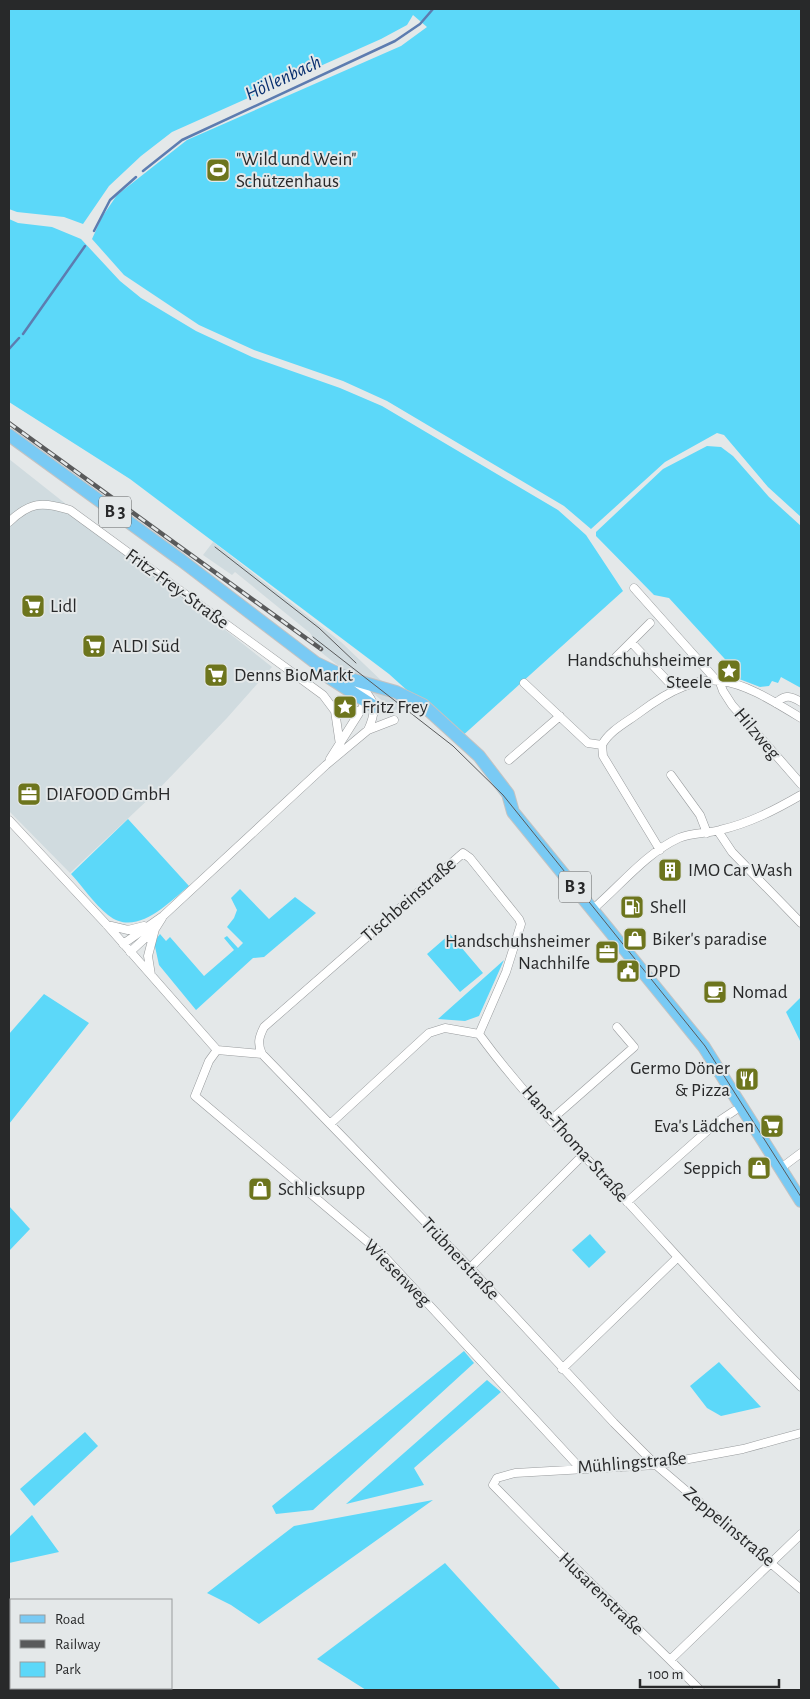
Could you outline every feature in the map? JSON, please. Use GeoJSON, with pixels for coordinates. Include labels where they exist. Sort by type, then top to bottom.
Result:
{"type":"FeatureCollection","features":[{"type":"Feature","properties":{"kind":"main road","name":"B 3"},"geometry":{"type":"LineString","coordinates":[[9,435],[181,560],[316,663],[330,678],[368,705],[386,697],[417,710],[432,712]]}},
{"type":"Feature","properties":{"kind":"main road","name":"B 3"},"geometry":{"type":"LineString","coordinates":[[316,663],[353,680],[408,697],[432,712],[479,756],[508,794],[513,812],[704,1047],[801,1201]]}},
{"type":"Feature","properties":{"kind":"street","name":"Fritz-Frey-Straße"},"geometry":{"type":"LineString","coordinates":[[9,522],[28,506],[42,504],[70,510],[319,692],[335,711]]}},
{"type":"Feature","properties":{"kind":"street","name":"Hilzweg"},"geometry":{"type":"LineString","coordinates":[[634,588],[717,680],[732,705],[801,784]]}},
{"type":"Feature","properties":{"kind":"street"},"geometry":{"type":"LineString","coordinates":[[616,656],[650,623]]}},
{"type":"Feature","properties":{"kind":"street"},"geometry":{"type":"LineString","coordinates":[[631,642],[674,689]]}},
{"type":"Feature","properties":{"kind":"street"},"geometry":{"type":"LineString","coordinates":[[353,680],[374,718],[368,730]]}},
{"type":"Feature","properties":{"kind":"street"},"geometry":{"type":"LineString","coordinates":[[660,850],[603,756],[602,745],[613,732],[674,689],[696,682],[717,680],[742,686],[801,718]]}},
{"type":"Feature","properties":{"kind":"street"},"geometry":{"type":"LineString","coordinates":[[524,683],[588,743],[602,745]]}},
{"type":"Feature","properties":{"kind":"street"},"geometry":{"type":"LineString","coordinates":[[776,703],[785,696],[790,696],[801,702]]}},
{"type":"Feature","properties":{"kind":"street"},"geometry":{"type":"LineString","coordinates":[[340,745],[335,711],[345,714],[368,705]]}},
{"type":"Feature","properties":{"kind":"street"},"geometry":{"type":"LineString","coordinates":[[326,765],[368,705]]}},
{"type":"Feature","properties":{"kind":"street"},"geometry":{"type":"LineString","coordinates":[[509,760],[560,716]]}},
{"type":"Feature","properties":{"kind":"street"},"geometry":{"type":"LineString","coordinates":[[130,952],[151,927],[326,765],[368,730],[394,720]]}},
{"type":"Feature","properties":{"kind":"street"},"geometry":{"type":"LineString","coordinates":[[671,775],[700,815],[708,832]]}},
{"type":"Feature","properties":{"kind":"street"},"geometry":{"type":"LineString","coordinates":[[593,909],[660,850],[686,835],[718,831],[761,817],[801,794]]}},
{"type":"Feature","properties":{"kind":"street"},"geometry":{"type":"LineString","coordinates":[[10,825],[107,925],[217,1050],[262,1054]]}},
{"type":"Feature","properties":{"kind":"street"},"geometry":{"type":"LineString","coordinates":[[718,831],[741,863],[801,923]]}},
{"type":"Feature","properties":{"kind":"street","name":"Tischbeinstraße"},"geometry":{"type":"LineString","coordinates":[[262,1054],[258,1046],[259,1037],[264,1027],[463,853],[470,858],[521,924],[506,972],[479,1034]]}},
{"type":"Feature","properties":{"kind":"street"},"geometry":{"type":"LineString","coordinates":[[107,925],[128,930],[151,927]]}},
{"type":"Feature","properties":{"kind":"street"},"geometry":{"type":"LineString","coordinates":[[123,944],[151,927]]}},
{"type":"Feature","properties":{"kind":"street"},"geometry":{"type":"LineString","coordinates":[[151,927],[148,956],[151,975]]}},
{"type":"Feature","properties":{"kind":"street"},"geometry":{"type":"LineString","coordinates":[[552,1119],[634,1047],[617,1027]]}},
{"type":"Feature","properties":{"kind":"street"},"geometry":{"type":"LineString","coordinates":[[330,1124],[429,1033],[445,1028],[479,1034]]}},
{"type":"Feature","properties":{"kind":"street","name":"Hans-Thoma-Straße"},"geometry":{"type":"LineString","coordinates":[[479,1034],[552,1119],[677,1258],[801,1387]]}},
{"type":"Feature","properties":{"kind":"street","name":"Wiesenweg"},"geometry":{"type":"LineString","coordinates":[[217,1050],[209,1061],[195,1096],[382,1254],[580,1468]]}},
{"type":"Feature","properties":{"kind":"street","name":"Trübnerstraße"},"geometry":{"type":"LineString","coordinates":[[262,1054],[470,1268],[562,1369],[656,1465]]}},
{"type":"Feature","properties":{"kind":"street"},"geometry":{"type":"LineString","coordinates":[[627,1202],[716,1123],[734,1111]]}},
{"type":"Feature","properties":{"kind":"street"},"geometry":{"type":"LineString","coordinates":[[781,1168],[801,1152]]}},
{"type":"Feature","properties":{"kind":"street"},"geometry":{"type":"LineString","coordinates":[[470,1268],[584,1155]]}},
{"type":"Feature","properties":{"kind":"street"},"geometry":{"type":"LineString","coordinates":[[562,1369],[677,1258]]}},
{"type":"Feature","properties":{"kind":"street","name":"Mühlingstraße"},"geometry":{"type":"LineString","coordinates":[[493,1482],[501,1477],[515,1473],[656,1465],[743,1449],[801,1434]]}},
{"type":"Feature","properties":{"kind":"street","name":"Zeppelinstraße"},"geometry":{"type":"LineString","coordinates":[[656,1465],[801,1589]]}},
{"type":"Feature","properties":{"kind":"street","name":"Husarenstraße"},"geometry":{"type":"LineString","coordinates":[[493,1482],[496,1490],[700,1690]]}},
{"type":"Feature","properties":{"kind":"street"},"geometry":{"type":"LineString","coordinates":[[670,1660],[801,1534]]}},
{"type":"Feature","properties":{"kind":"shaded area"},"geometry":{"type":"Polygon","coordinates":[[[9,459],[272,667],[227,718],[154,794],[70,873],[9,811],[9,459]]]}},
{"type":"Feature","properties":{"kind":"shaded area"},"geometry":{"type":"Polygon","coordinates":[[[213,542],[341,642],[410,708],[394,710],[322,653],[310,633],[235,572],[232,575],[203,555],[213,542]]]}},
{"type":"Feature","properties":{"kind":"green space"},"geometry":{"type":"Polygon","coordinates":[[[9,9],[801,9],[801,517],[768,487],[724,435],[717,433],[665,462],[591,529],[564,506],[387,401],[343,381],[254,350],[199,325],[124,275],[92,239],[102,217],[117,195],[187,140],[401,46],[427,27],[413,15],[407,25],[381,39],[172,132],[141,156],[109,186],[83,224],[64,217],[17,212],[9,209],[9,9]]]}},
{"type":"Feature","properties":{"kind":"green space"},"geometry":{"type":"Polygon","coordinates":[[[9,219],[18,223],[52,227],[81,239],[120,281],[141,298],[196,331],[252,357],[340,388],[382,406],[558,510],[586,535],[623,591],[460,738],[389,674],[130,479],[9,402],[9,219]]]}},
{"type":"Feature","properties":{"kind":"green space"},"geometry":{"type":"Polygon","coordinates":[[[707,446],[721,447],[733,456],[769,497],[801,526],[801,688],[781,677],[778,683],[772,681],[769,686],[760,687],[734,677],[734,669],[669,598],[654,595],[596,536],[596,532],[663,469],[707,446]]]}},
{"type":"Feature","properties":{"kind":"green space"},"geometry":{"type":"Polygon","coordinates":[[[128,819],[189,886],[151,916],[130,923],[119,921],[103,911],[71,874],[128,819]]]}},
{"type":"Feature","properties":{"kind":"green space"},"geometry":{"type":"Polygon","coordinates":[[[240,889],[269,919],[295,897],[316,913],[264,957],[253,958],[196,1010],[159,965],[154,942],[160,934],[166,941],[170,937],[204,976],[234,950],[224,938],[227,936],[238,948],[243,943],[227,927],[237,910],[231,898],[240,889]]]}},
{"type":"Feature","properties":{"kind":"green space"},"geometry":{"type":"Polygon","coordinates":[[[450,934],[483,973],[460,992],[427,954],[450,934]]]}},
{"type":"Feature","properties":{"kind":"green space"},"geometry":{"type":"Polygon","coordinates":[[[504,960],[479,1016],[465,1021],[438,1019],[504,960]]]}},
{"type":"Feature","properties":{"kind":"green space"},"geometry":{"type":"Polygon","coordinates":[[[44,994],[89,1023],[9,1124],[9,1034],[44,994]]]}},
{"type":"Feature","properties":{"kind":"green space"},"geometry":{"type":"Polygon","coordinates":[[[801,997],[801,1043],[786,1012],[801,997]]]}},
{"type":"Feature","properties":{"kind":"green space"},"geometry":{"type":"Polygon","coordinates":[[[9,1206],[30,1229],[9,1251],[9,1206]]]}},
{"type":"Feature","properties":{"kind":"green space"},"geometry":{"type":"Polygon","coordinates":[[[590,1234],[606,1252],[589,1268],[572,1250],[590,1234]]]}},
{"type":"Feature","properties":{"kind":"green space"},"geometry":{"type":"Polygon","coordinates":[[[464,1351],[474,1363],[313,1510],[276,1514],[272,1506],[464,1351]]]}},
{"type":"Feature","properties":{"kind":"green space"},"geometry":{"type":"Polygon","coordinates":[[[719,1362],[761,1407],[721,1416],[707,1408],[690,1386],[719,1362]]]}},
{"type":"Feature","properties":{"kind":"green space"},"geometry":{"type":"Polygon","coordinates":[[[487,1380],[501,1392],[414,1468],[424,1485],[346,1504],[487,1380]]]}},
{"type":"Feature","properties":{"kind":"green space"},"geometry":{"type":"Polygon","coordinates":[[[85,1432],[98,1446],[34,1506],[20,1489],[85,1432]]]}},
{"type":"Feature","properties":{"kind":"green space"},"geometry":{"type":"Polygon","coordinates":[[[433,1500],[259,1624],[231,1605],[207,1593],[294,1526],[433,1500]]]}},
{"type":"Feature","properties":{"kind":"green space"},"geometry":{"type":"Polygon","coordinates":[[[32,1515],[59,1552],[9,1563],[9,1537],[32,1515]]]}},
{"type":"Feature","properties":{"kind":"green space"},"geometry":{"type":"Polygon","coordinates":[[[445,1563],[561,1690],[366,1690],[317,1659],[445,1563]]]}},
{"type":"Feature","properties":{"kind":"waterway","name":"Höllenbach"},"geometry":{"type":"LineString","coordinates":[[143,171],[182,140],[395,41],[420,24],[433,9]]}},
{"type":"Feature","properties":{"kind":"waterway","name":"Höllenbach"},"geometry":{"type":"LineString","coordinates":[[94,231],[110,200],[136,177]]}},
{"type":"Feature","properties":{"kind":"waterway","name":"Höllenbach"},"geometry":{"type":"LineString","coordinates":[[23,334],[85,246]]}},
{"type":"Feature","properties":{"kind":"waterway","name":"Höllenbach"},"geometry":{"type":"LineString","coordinates":[[9,349],[19,338]]}},
{"type":"Feature","properties":{"kind":"tram line"},"geometry":{"type":"LineString","coordinates":[[215,547],[319,628],[356,663]]}},
{"type":"Feature","properties":{"kind":"tram line"},"geometry":{"type":"LineString","coordinates":[[313,637],[453,746],[503,795],[705,1046],[801,1197]]}},
{"type":"Feature","properties":{"kind":"railway"},"geometry":{"type":"LineString","coordinates":[[9,423],[321,649]]}},
{"type":"Feature","properties":{"kind":"place","name":"\"Wild und Wein\" Schützenhaus"},"geometry":{"type":"Point","coordinates":[218,170]}},
{"type":"Feature","properties":{"kind":"place","name":"Lidl"},"geometry":{"type":"Point","coordinates":[33,606]}},
{"type":"Feature","properties":{"kind":"place","name":"ALDI Süd"},"geometry":{"type":"Point","coordinates":[94,646]}},
{"type":"Feature","properties":{"kind":"place","name":"Handschuhsheimer Steele"},"geometry":{"type":"Point","coordinates":[729,671]}},
{"type":"Feature","properties":{"kind":"place","name":"Denns BioMarkt"},"geometry":{"type":"Point","coordinates":[216,675]}},
{"type":"Feature","properties":{"kind":"place","name":"Fritz Frey"},"geometry":{"type":"Point","coordinates":[345,707]}},
{"type":"Feature","properties":{"kind":"place","name":"DIAFOOD GmbH"},"geometry":{"type":"Point","coordinates":[29,794]}},
{"type":"Feature","properties":{"kind":"place","name":"IMO Car Wash"},"geometry":{"type":"Point","coordinates":[670,870]}},
{"type":"Feature","properties":{"kind":"place","name":"Shell"},"geometry":{"type":"Point","coordinates":[632,907]}},
{"type":"Feature","properties":{"kind":"place","name":"Biker's paradise"},"geometry":{"type":"Point","coordinates":[635,939]}},
{"type":"Feature","properties":{"kind":"place","name":"Handschuhsheimer Nachhilfe"},"geometry":{"type":"Point","coordinates":[607,952]}},
{"type":"Feature","properties":{"kind":"place","name":"DPD"},"geometry":{"type":"Point","coordinates":[628,971]}},
{"type":"Feature","properties":{"kind":"place","name":"Nomad"},"geometry":{"type":"Point","coordinates":[715,992]}},
{"type":"Feature","properties":{"kind":"place","name":"Germo Döner & Pizza"},"geometry":{"type":"Point","coordinates":[747,1079]}},
{"type":"Feature","properties":{"kind":"place","name":"Eva's Lädchen"},"geometry":{"type":"Point","coordinates":[772,1126]}},
{"type":"Feature","properties":{"kind":"place","name":"Seppich"},"geometry":{"type":"Point","coordinates":[759,1168]}},
{"type":"Feature","properties":{"kind":"place","name":"Schlicksupp"},"geometry":{"type":"Point","coordinates":[260,1189]}}]}
